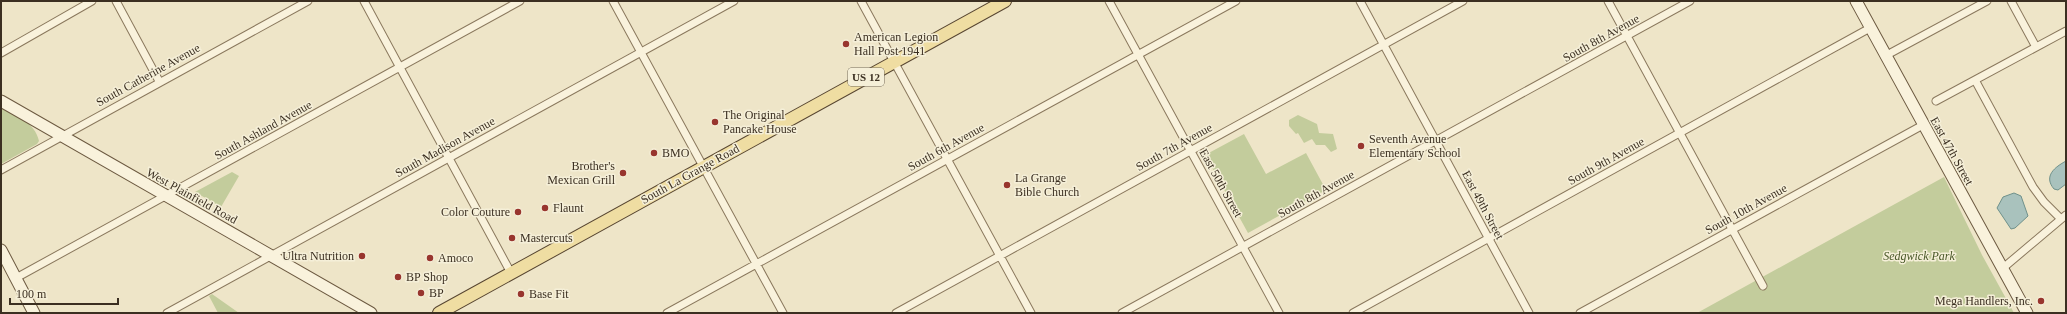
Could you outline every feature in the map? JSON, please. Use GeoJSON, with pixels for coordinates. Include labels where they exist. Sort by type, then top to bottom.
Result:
{"type":"FeatureCollection","features":[{"type":"Feature","properties":{"kind":"main road","name":"South La Grange Road"},"geometry":{"type":"LineString","coordinates":[[439,313],[1005,1]]}},
{"type":"Feature","properties":{"kind":"main road","name":"East 47th Street"},"geometry":{"type":"LineString","coordinates":[[1856,1],[2028,313]]}},
{"type":"Feature","properties":{"kind":"main road","name":"West Plainfield Road"},"geometry":{"type":"LineString","coordinates":[[1,101],[371,313]]}},
{"type":"Feature","properties":{"kind":"main road"},"geometry":{"type":"LineString","coordinates":[[2,253],[34,313]]}},
{"type":"Feature","properties":{"kind":"street"},"geometry":{"type":"LineString","coordinates":[[1,52],[92,1]]}},
{"type":"Feature","properties":{"kind":"street"},"geometry":{"type":"LineString","coordinates":[[116,1],[159,81]]}},
{"type":"Feature","properties":{"kind":"street","name":"South Catherine Avenue"},"geometry":{"type":"LineString","coordinates":[[1,170],[159,81],[308,1]]}},
{"type":"Feature","properties":{"kind":"street"},"geometry":{"type":"LineString","coordinates":[[364,1],[511,273]]}},
{"type":"Feature","properties":{"kind":"street","name":"South Ashland Avenue"},"geometry":{"type":"LineString","coordinates":[[16,278],[520,1]]}},
{"type":"Feature","properties":{"kind":"street"},"geometry":{"type":"LineString","coordinates":[[613,1],[783,313]]}},
{"type":"Feature","properties":{"kind":"street","name":"South Madison Avenue"},"geometry":{"type":"LineString","coordinates":[[167,313],[734,1]]}},
{"type":"Feature","properties":{"kind":"street"},"geometry":{"type":"LineString","coordinates":[[861,1],[1031,313]]}},
{"type":"Feature","properties":{"kind":"street","name":"East 50th Street"},"geometry":{"type":"LineString","coordinates":[[1109,1],[1279,313]]}},
{"type":"Feature","properties":{"kind":"street","name":"South 6th Avenue"},"geometry":{"type":"LineString","coordinates":[[667,313],[1236,1]]}},
{"type":"Feature","properties":{"kind":"street","name":"East 49th Street"},"geometry":{"type":"LineString","coordinates":[[1360,1],[1529,313]]}},
{"type":"Feature","properties":{"kind":"street","name":"South 7th Avenue"},"geometry":{"type":"LineString","coordinates":[[896,313],[1463,1]]}},
{"type":"Feature","properties":{"kind":"street"},"geometry":{"type":"LineString","coordinates":[[1608,1],[1763,286]]}},
{"type":"Feature","properties":{"kind":"street","name":"South 8th Avenue"},"geometry":{"type":"LineString","coordinates":[[1122,313],[1690,1]]}},
{"type":"Feature","properties":{"kind":"street"},"geometry":{"type":"LineString","coordinates":[[1885,56],[1987,1]]}},
{"type":"Feature","properties":{"kind":"street"},"geometry":{"type":"LineString","coordinates":[[2011,1],[2036,47]]}},
{"type":"Feature","properties":{"kind":"street","name":"South 9th Avenue"},"geometry":{"type":"LineString","coordinates":[[1353,313],[1870,28]]}},
{"type":"Feature","properties":{"kind":"street"},"geometry":{"type":"LineString","coordinates":[[1936,102],[2066,31]]}},
{"type":"Feature","properties":{"kind":"street"},"geometry":{"type":"LineString","coordinates":[[1975,80],[2033,187],[2044,202],[2063,217],[2003,268]]}},
{"type":"Feature","properties":{"kind":"street","name":"South 10th Avenue"},"geometry":{"type":"LineString","coordinates":[[1580,313],[1923,125]]}},
{"type":"Feature","properties":{"kind":"green space"},"geometry":{"type":"Polygon","coordinates":[[[1,107],[29,124],[37,134],[39,141],[37,144],[1,164],[1,107]]]}},
{"type":"Feature","properties":{"kind":"green space"},"geometry":{"type":"Polygon","coordinates":[[[1298,115],[1317,124],[1319,133],[1333,134],[1337,149],[1331,152],[1325,145],[1316,145],[1312,139],[1304,143],[1298,133],[1296,134],[1289,126],[1289,120],[1298,115]]]}},
{"type":"Feature","properties":{"kind":"green space"},"geometry":{"type":"Polygon","coordinates":[[[1244,134],[1266,174],[1306,153],[1326,190],[1248,233],[1205,155],[1244,134]]]}},
{"type":"Feature","properties":{"kind":"green space"},"geometry":{"type":"Polygon","coordinates":[[[232,172],[239,176],[221,207],[195,192],[232,172]]]}},
{"type":"Feature","properties":{"kind":"green space","name":"Sedgwick Park"},"geometry":{"type":"Polygon","coordinates":[[[1944,177],[1982,255],[2014,313],[1697,313],[1944,177]]]}},
{"type":"Feature","properties":{"kind":"green space"},"geometry":{"type":"Polygon","coordinates":[[[212,294],[239,313],[218,313],[209,296],[212,294]]]}},
{"type":"Feature","properties":{"kind":"water"},"geometry":{"type":"Polygon","coordinates":[[[2066,161],[2066,184],[2058,190],[2054,189],[2051,184],[2050,176],[2054,169],[2066,161]]]}},
{"type":"Feature","properties":{"kind":"water"},"geometry":{"type":"Polygon","coordinates":[[[2014,193],[2021,196],[2028,216],[2015,228],[2011,229],[1997,208],[2003,197],[2014,193]]]}},
{"type":"Feature","properties":{"kind":"place","name":"American Legion Hall Post 1941"},"geometry":{"type":"Point","coordinates":[846,44]}},
{"type":"Feature","properties":{"kind":"place","name":"The Original Pancake House"},"geometry":{"type":"Point","coordinates":[715,122]}},
{"type":"Feature","properties":{"kind":"place","name":"Seventh Avenue Elementary School"},"geometry":{"type":"Point","coordinates":[1361,146]}},
{"type":"Feature","properties":{"kind":"place","name":"BMO"},"geometry":{"type":"Point","coordinates":[654,153]}},
{"type":"Feature","properties":{"kind":"place","name":"Brother's Mexican Grill"},"geometry":{"type":"Point","coordinates":[623,173]}},
{"type":"Feature","properties":{"kind":"place","name":"La Grange Bible Church"},"geometry":{"type":"Point","coordinates":[1007,185]}},
{"type":"Feature","properties":{"kind":"place","name":"Flaunt"},"geometry":{"type":"Point","coordinates":[545,208]}},
{"type":"Feature","properties":{"kind":"place","name":"Color Couture"},"geometry":{"type":"Point","coordinates":[518,212]}},
{"type":"Feature","properties":{"kind":"place","name":"Mastercuts"},"geometry":{"type":"Point","coordinates":[512,238]}},
{"type":"Feature","properties":{"kind":"place","name":"Ultra Nutrition"},"geometry":{"type":"Point","coordinates":[362,256]}},
{"type":"Feature","properties":{"kind":"place","name":"Amoco"},"geometry":{"type":"Point","coordinates":[430,258]}},
{"type":"Feature","properties":{"kind":"place","name":"BP Shop"},"geometry":{"type":"Point","coordinates":[398,277]}},
{"type":"Feature","properties":{"kind":"place","name":"BP"},"geometry":{"type":"Point","coordinates":[421,293]}},
{"type":"Feature","properties":{"kind":"place","name":"Base Fit"},"geometry":{"type":"Point","coordinates":[521,294]}},
{"type":"Feature","properties":{"kind":"place","name":"Mega Handlers, Inc."},"geometry":{"type":"Point","coordinates":[2041,301]}}]}
